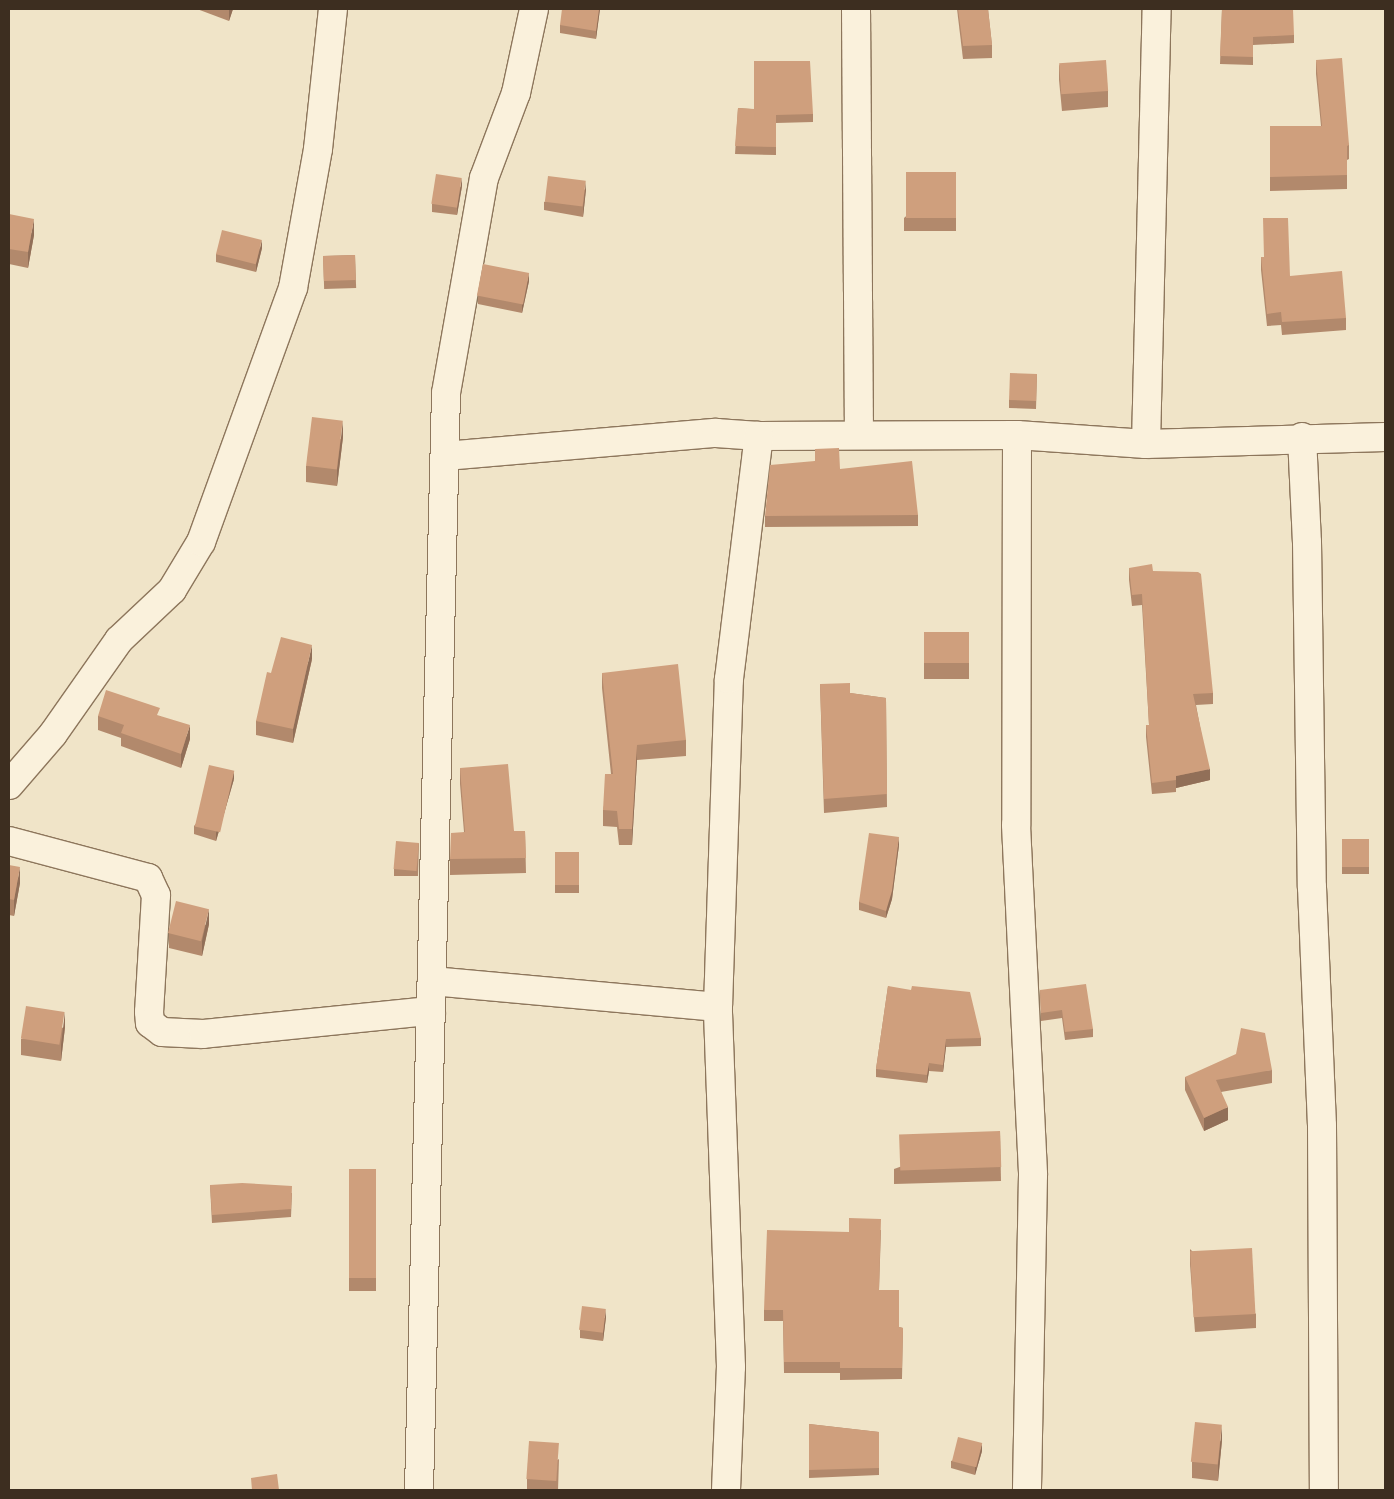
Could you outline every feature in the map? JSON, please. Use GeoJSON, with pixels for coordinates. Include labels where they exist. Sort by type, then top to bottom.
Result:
{"type":"FeatureCollection","features":[{"type":"Feature","properties":{"kind":"street"},"geometry":{"type":"LineString","coordinates":[[9,784],[53,734],[119,640],[172,590],[201,542],[293,288],[318,150],[333,9]]}},
{"type":"Feature","properties":{"kind":"street"},"geometry":{"type":"LineString","coordinates":[[419,1490],[446,393],[484,178],[516,93],[534,9]]}},
{"type":"Feature","properties":{"kind":"street"},"geometry":{"type":"LineString","coordinates":[[856,9],[859,433]]}},
{"type":"Feature","properties":{"kind":"street"},"geometry":{"type":"LineString","coordinates":[[1146,444],[1157,9]]}},
{"type":"Feature","properties":{"kind":"street"},"geometry":{"type":"LineString","coordinates":[[445,456],[716,432],[759,436],[859,433],[1017,435],[1146,444],[1385,437]]}},
{"type":"Feature","properties":{"kind":"street"},"geometry":{"type":"LineString","coordinates":[[1017,435],[1016,825],[1032,1175],[1027,1490]]}},
{"type":"Feature","properties":{"kind":"street"},"geometry":{"type":"LineString","coordinates":[[726,1490],[730,1367],[718,1006],[729,679],[759,436]]}},
{"type":"Feature","properties":{"kind":"street"},"geometry":{"type":"LineString","coordinates":[[1302,438],[1307,542],[1312,877],[1322,1126],[1324,1490]]}},
{"type":"Feature","properties":{"kind":"street"},"geometry":{"type":"LineString","coordinates":[[9,841],[148,878],[156,895],[148,1012],[150,1022],[162,1032],[203,1034],[431,1011]]}},
{"type":"Feature","properties":{"kind":"street"},"geometry":{"type":"LineString","coordinates":[[432,981],[718,1006]]}},
{"type":"Feature","properties":{"kind":"building"},"geometry":{"type":"Polygon","coordinates":[[[562,9],[599,9],[596,31],[560,25],[562,9]]]}},
{"type":"Feature","properties":{"kind":"building"},"geometry":{"type":"Polygon","coordinates":[[[958,9],[988,9],[992,45],[963,46],[958,9]]]}},
{"type":"Feature","properties":{"kind":"building"},"geometry":{"type":"Polygon","coordinates":[[[1222,9],[1293,9],[1294,35],[1253,37],[1253,57],[1220,56],[1222,9]]]}},
{"type":"Feature","properties":{"kind":"building"},"geometry":{"type":"Polygon","coordinates":[[[1342,58],[1349,145],[1347,146],[1347,175],[1270,177],[1270,126],[1322,126],[1316,60],[1342,58]]]}},
{"type":"Feature","properties":{"kind":"building"},"geometry":{"type":"Polygon","coordinates":[[[1106,60],[1108,91],[1061,94],[1059,63],[1106,60]]]}},
{"type":"Feature","properties":{"kind":"building"},"geometry":{"type":"Polygon","coordinates":[[[754,61],[810,61],[813,114],[776,115],[776,147],[735,146],[738,108],[754,109],[754,61]]]}},
{"type":"Feature","properties":{"kind":"building"},"geometry":{"type":"Polygon","coordinates":[[[906,172],[956,172],[956,218],[906,218],[906,172]]]}},
{"type":"Feature","properties":{"kind":"building"},"geometry":{"type":"Polygon","coordinates":[[[436,174],[462,178],[457,208],[431,204],[436,174]]]}},
{"type":"Feature","properties":{"kind":"building"},"geometry":{"type":"Polygon","coordinates":[[[548,176],[586,181],[583,206],[545,202],[548,176]]]}},
{"type":"Feature","properties":{"kind":"building"},"geometry":{"type":"Polygon","coordinates":[[[9,214],[34,219],[28,252],[9,249],[9,214]]]}},
{"type":"Feature","properties":{"kind":"building"},"geometry":{"type":"Polygon","coordinates":[[[1263,218],[1288,218],[1290,276],[1342,271],[1346,318],[1282,322],[1281,312],[1267,314],[1261,257],[1264,257],[1263,218]]]}},
{"type":"Feature","properties":{"kind":"building"},"geometry":{"type":"Polygon","coordinates":[[[222,230],[262,240],[256,264],[216,254],[222,230]]]}},
{"type":"Feature","properties":{"kind":"building"},"geometry":{"type":"Polygon","coordinates":[[[355,255],[356,280],[324,281],[323,256],[355,255]]]}},
{"type":"Feature","properties":{"kind":"building"},"geometry":{"type":"Polygon","coordinates":[[[483,264],[529,273],[523,304],[477,295],[483,264]]]}},
{"type":"Feature","properties":{"kind":"building"},"geometry":{"type":"Polygon","coordinates":[[[1010,373],[1037,374],[1036,401],[1009,400],[1010,373]]]}},
{"type":"Feature","properties":{"kind":"building"},"geometry":{"type":"Polygon","coordinates":[[[312,417],[343,421],[337,469],[306,466],[312,417]]]}},
{"type":"Feature","properties":{"kind":"building"},"geometry":{"type":"Polygon","coordinates":[[[839,448],[840,469],[912,461],[918,515],[765,516],[770,465],[815,461],[815,449],[839,448]]]}},
{"type":"Feature","properties":{"kind":"building"},"geometry":{"type":"Polygon","coordinates":[[[1152,564],[1153,571],[1198,572],[1201,574],[1213,693],[1193,694],[1210,769],[1176,776],[1176,780],[1152,783],[1146,725],[1149,725],[1142,594],[1132,595],[1129,568],[1152,564]]]}},
{"type":"Feature","properties":{"kind":"building"},"geometry":{"type":"Polygon","coordinates":[[[924,632],[969,632],[969,663],[924,663],[924,632]]]}},
{"type":"Feature","properties":{"kind":"building"},"geometry":{"type":"Polygon","coordinates":[[[281,637],[312,645],[293,729],[256,721],[267,672],[271,673],[281,637]]]}},
{"type":"Feature","properties":{"kind":"building"},"geometry":{"type":"Polygon","coordinates":[[[678,664],[686,740],[637,745],[632,829],[619,829],[617,811],[603,810],[605,774],[613,774],[602,673],[678,664]]]}},
{"type":"Feature","properties":{"kind":"building"},"geometry":{"type":"Polygon","coordinates":[[[850,683],[850,693],[886,698],[887,794],[824,799],[820,684],[850,683]]]}},
{"type":"Feature","properties":{"kind":"building"},"geometry":{"type":"Polygon","coordinates":[[[106,690],[160,708],[157,715],[190,725],[181,754],[121,733],[124,725],[98,716],[106,690]]]}},
{"type":"Feature","properties":{"kind":"building"},"geometry":{"type":"Polygon","coordinates":[[[508,764],[514,831],[525,831],[526,858],[450,859],[451,833],[465,832],[460,768],[508,764]]]}},
{"type":"Feature","properties":{"kind":"building"},"geometry":{"type":"Polygon","coordinates":[[[209,765],[234,771],[220,832],[195,826],[209,765]]]}},
{"type":"Feature","properties":{"kind":"building"},"geometry":{"type":"Polygon","coordinates":[[[869,833],[899,837],[892,891],[886,911],[859,902],[869,833]]]}},
{"type":"Feature","properties":{"kind":"building"},"geometry":{"type":"Polygon","coordinates":[[[1342,839],[1369,839],[1369,867],[1342,867],[1342,839]]]}},
{"type":"Feature","properties":{"kind":"building"},"geometry":{"type":"Polygon","coordinates":[[[396,841],[419,843],[416,871],[394,869],[396,841]]]}},
{"type":"Feature","properties":{"kind":"building"},"geometry":{"type":"Polygon","coordinates":[[[555,852],[579,852],[579,885],[555,885],[555,852]]]}},
{"type":"Feature","properties":{"kind":"building"},"geometry":{"type":"Polygon","coordinates":[[[9,865],[20,867],[14,900],[9,899],[9,865]]]}},
{"type":"Feature","properties":{"kind":"building"},"geometry":{"type":"Polygon","coordinates":[[[176,901],[209,909],[201,941],[168,933],[176,901]]]}},
{"type":"Feature","properties":{"kind":"building"},"geometry":{"type":"Polygon","coordinates":[[[1086,984],[1093,1029],[1065,1032],[1062,1010],[1041,1013],[1040,990],[1086,984]]]}},
{"type":"Feature","properties":{"kind":"building"},"geometry":{"type":"Polygon","coordinates":[[[888,986],[911,990],[912,986],[970,992],[981,1038],[946,1039],[943,1065],[929,1063],[927,1075],[876,1069],[888,986]]]}},
{"type":"Feature","properties":{"kind":"building"},"geometry":{"type":"Polygon","coordinates":[[[26,1006],[65,1012],[59,1045],[21,1039],[26,1006]]]}},
{"type":"Feature","properties":{"kind":"building"},"geometry":{"type":"Polygon","coordinates":[[[1241,1028],[1265,1033],[1272,1070],[1216,1080],[1228,1107],[1204,1118],[1185,1077],[1236,1054],[1241,1028]]]}},
{"type":"Feature","properties":{"kind":"building"},"geometry":{"type":"Polygon","coordinates":[[[1000,1131],[1001,1167],[900,1171],[899,1135],[1000,1131]]]}},
{"type":"Feature","properties":{"kind":"building"},"geometry":{"type":"Polygon","coordinates":[[[349,1169],[376,1169],[376,1278],[349,1278],[349,1169]]]}},
{"type":"Feature","properties":{"kind":"building"},"geometry":{"type":"Polygon","coordinates":[[[242,1183],[292,1186],[291,1209],[212,1215],[210,1185],[242,1183]]]}},
{"type":"Feature","properties":{"kind":"building"},"geometry":{"type":"Polygon","coordinates":[[[849,1218],[881,1219],[879,1290],[899,1290],[899,1327],[903,1328],[902,1368],[840,1368],[840,1362],[784,1362],[783,1310],[764,1310],[767,1230],[849,1232],[849,1218]]]}},
{"type":"Feature","properties":{"kind":"building"},"geometry":{"type":"Polygon","coordinates":[[[1252,1248],[1255,1314],[1194,1317],[1190,1251],[1252,1248]]]}},
{"type":"Feature","properties":{"kind":"building"},"geometry":{"type":"Polygon","coordinates":[[[582,1306],[606,1309],[603,1333],[579,1330],[582,1306]]]}},
{"type":"Feature","properties":{"kind":"building"},"geometry":{"type":"Polygon","coordinates":[[[1195,1422],[1222,1425],[1218,1465],[1191,1462],[1195,1422]]]}},
{"type":"Feature","properties":{"kind":"building"},"geometry":{"type":"Polygon","coordinates":[[[809,1424],[879,1432],[879,1468],[809,1470],[809,1424]]]}},
{"type":"Feature","properties":{"kind":"building"},"geometry":{"type":"Polygon","coordinates":[[[958,1437],[982,1443],[976,1467],[952,1461],[958,1437]]]}},
{"type":"Feature","properties":{"kind":"building"},"geometry":{"type":"Polygon","coordinates":[[[529,1441],[559,1443],[556,1481],[526,1479],[529,1441]]]}},
{"type":"Feature","properties":{"kind":"building"},"geometry":{"type":"Polygon","coordinates":[[[277,1474],[279,1490],[252,1490],[251,1478],[277,1474]]]}}]}
